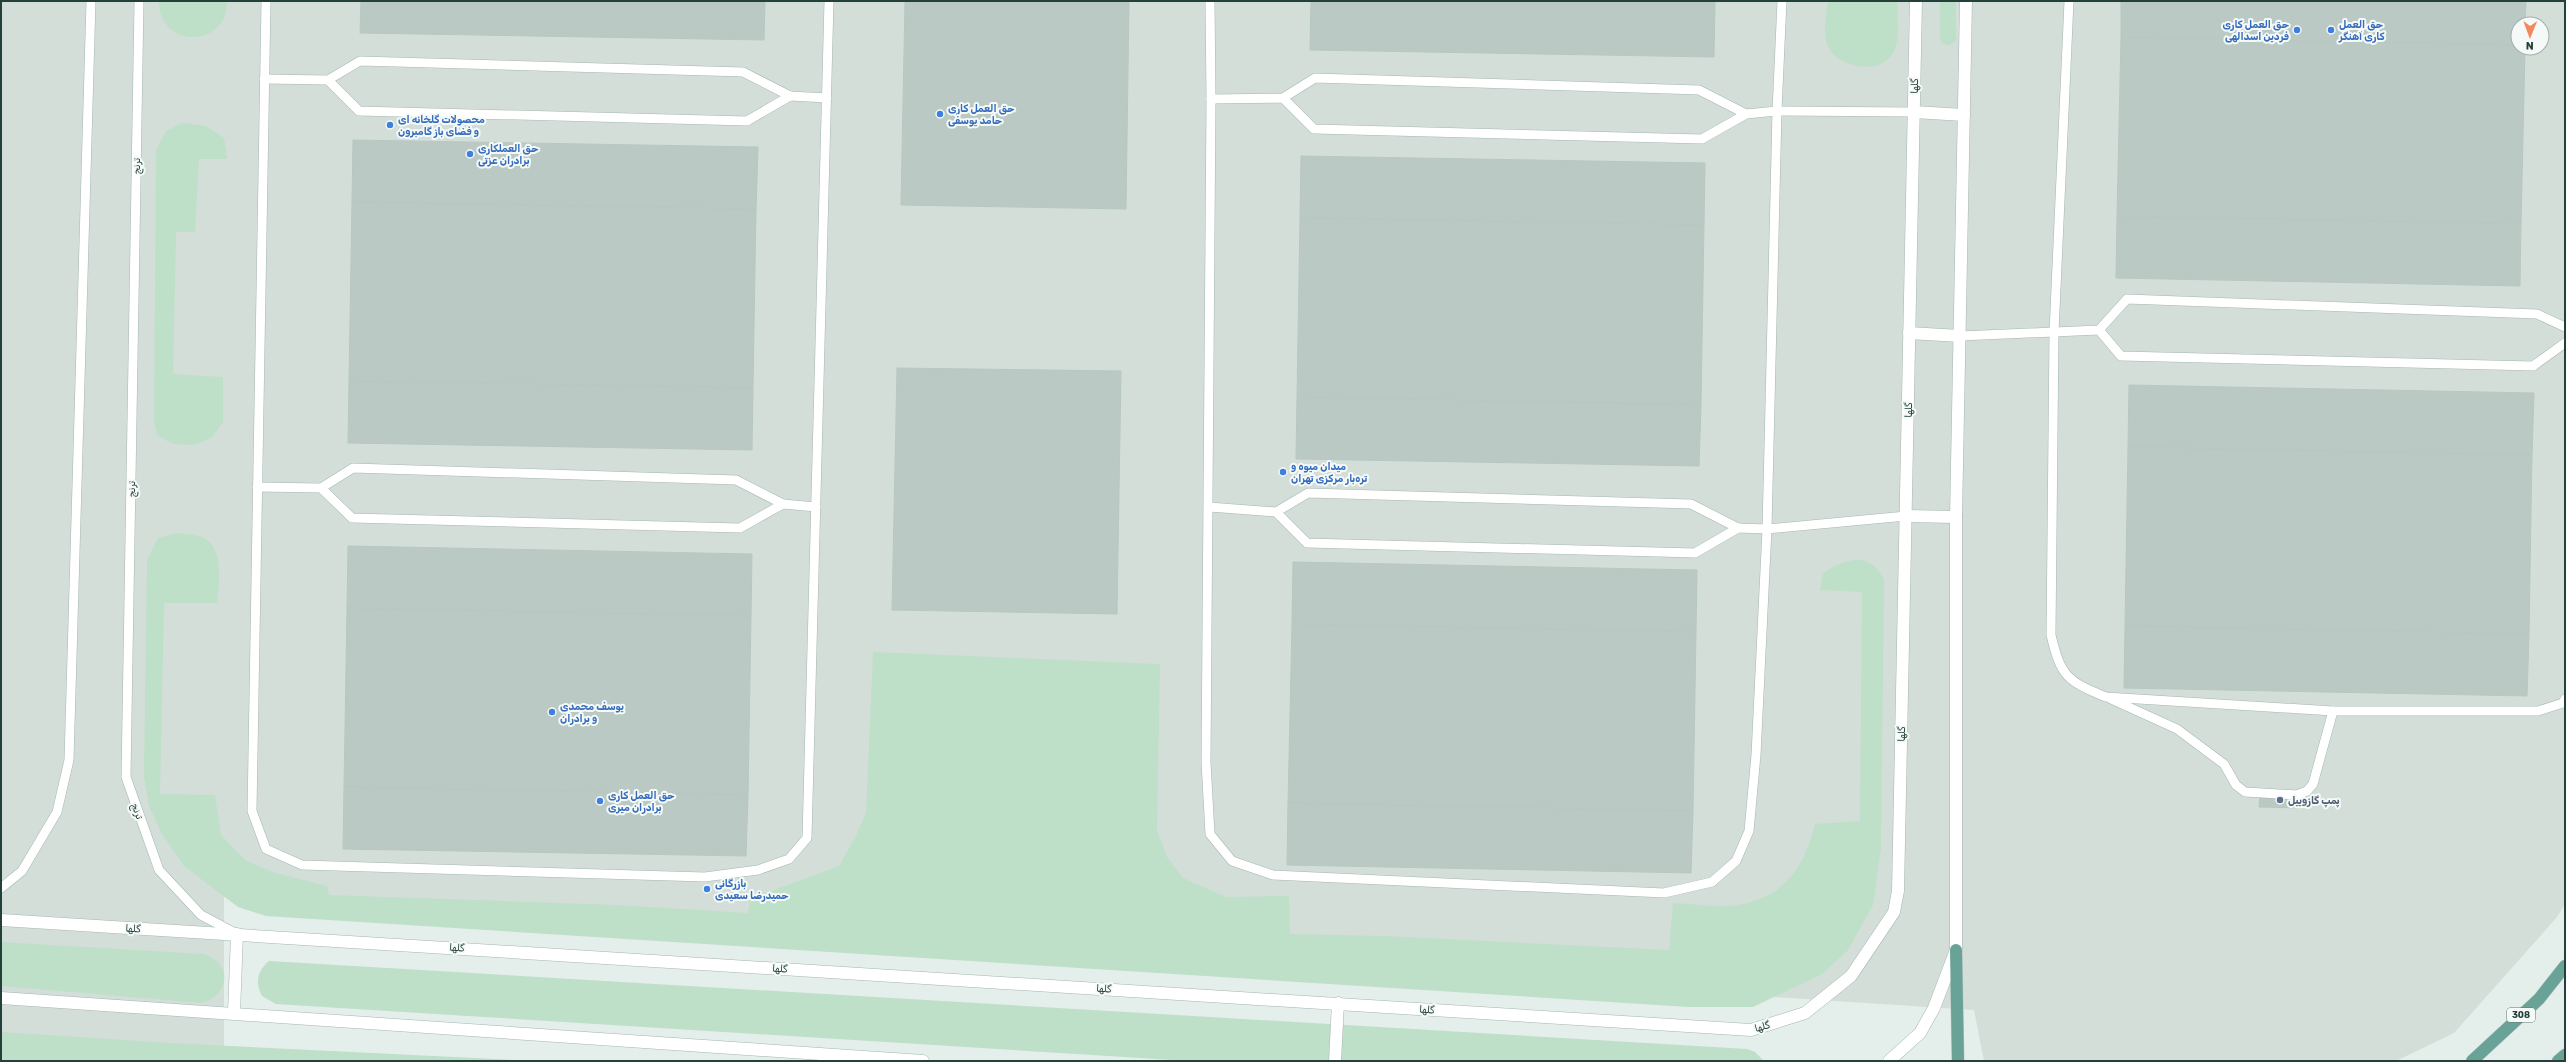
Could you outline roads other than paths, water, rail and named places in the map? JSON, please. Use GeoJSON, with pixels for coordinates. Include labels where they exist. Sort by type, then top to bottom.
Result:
{"type":"FeatureCollection","features":[{"type":"Feature","properties":{"kind":"main road"},"geometry":{"type":"LineString","coordinates":[[1956,950],[1958,1061]]}},
{"type":"Feature","properties":{"kind":"main road","name":"308"},"geometry":{"type":"LineString","coordinates":[[2472,1061],[2538,999],[2565,966]]}},
{"type":"Feature","properties":{"kind":"main road"},"geometry":{"type":"LineString","coordinates":[[2558,1061],[2565,1055]]}},
{"type":"Feature","properties":{"kind":"street","name":"گلها"},"geometry":{"type":"LineString","coordinates":[[1,920],[1751,1030],[1805,1012],[1851,976],[1894,912],[1898,891],[1916,1]]}},
{"type":"Feature","properties":{"kind":"street"},"geometry":{"type":"LineString","coordinates":[[1889,1061],[1920,1033],[1934,1008],[1956,950],[1956,517],[1966,1]]}},
{"type":"Feature","properties":{"kind":"street"},"geometry":{"type":"LineString","coordinates":[[1914,112],[1964,115]]}},
{"type":"Feature","properties":{"kind":"street"},"geometry":{"type":"LineString","coordinates":[[1909,333],[1960,336]]}},
{"type":"Feature","properties":{"kind":"street"},"geometry":{"type":"LineString","coordinates":[[1906,516],[1956,517]]}},
{"type":"Feature","properties":{"kind":"street"},"geometry":{"type":"LineString","coordinates":[[234,1013],[237,934]]}},
{"type":"Feature","properties":{"kind":"street"},"geometry":{"type":"LineString","coordinates":[[1,998],[924,1061]]}},
{"type":"Feature","properties":{"kind":"street"},"geometry":{"type":"LineString","coordinates":[[1335,1061],[1338,1003]]}},
{"type":"Feature","properties":{"kind":"lane"},"geometry":{"type":"LineString","coordinates":[[1,888],[22,871],[57,812],[69,760],[91,1]]}},
{"type":"Feature","properties":{"kind":"lane","name":"ترنج"},"geometry":{"type":"LineString","coordinates":[[139,1],[126,777],[159,870],[201,915],[237,934]]}},
{"type":"Feature","properties":{"kind":"lane"},"geometry":{"type":"LineString","coordinates":[[266,1],[252,810],[266,849],[302,865],[706,877],[758,870],[789,858],[807,838],[829,1]]}},
{"type":"Feature","properties":{"kind":"lane"},"geometry":{"type":"LineString","coordinates":[[1210,1],[1209,507],[1206,762],[1210,834],[1232,861],[1272,874],[1664,893],[1712,882],[1736,861],[1749,831],[1756,755],[1767,530],[1777,111],[1782,1]]}},
{"type":"Feature","properties":{"kind":"lane"},"geometry":{"type":"LineString","coordinates":[[2069,1],[2054,332],[2051,635],[2058,663],[2076,685],[2177,729],[2224,764],[2236,785],[2245,792],[2297,795],[2307,791],[2313,784],[2333,711]]}},
{"type":"Feature","properties":{"kind":"lane"},"geometry":{"type":"LineString","coordinates":[[264,79],[328,80],[360,61],[743,72],[790,96],[827,98]]}},
{"type":"Feature","properties":{"kind":"lane"},"geometry":{"type":"LineString","coordinates":[[1211,99],[1283,98],[1315,78],[1699,90],[1746,114]]}},
{"type":"Feature","properties":{"kind":"lane"},"geometry":{"type":"LineString","coordinates":[[328,80],[359,111],[747,121],[790,96]]}},
{"type":"Feature","properties":{"kind":"lane"},"geometry":{"type":"LineString","coordinates":[[1283,98],[1314,129],[1702,139],[1746,114],[1777,111],[1914,112]]}},
{"type":"Feature","properties":{"kind":"lane"},"geometry":{"type":"LineString","coordinates":[[1960,336],[2099,330],[2127,299],[2537,314],[2565,327]]}},
{"type":"Feature","properties":{"kind":"lane"},"geometry":{"type":"LineString","coordinates":[[2099,330],[2121,356],[2532,366],[2565,343]]}},
{"type":"Feature","properties":{"kind":"lane"},"geometry":{"type":"LineString","coordinates":[[258,487],[321,488],[353,468],[736,480],[783,504],[816,507]]}},
{"type":"Feature","properties":{"kind":"lane"},"geometry":{"type":"LineString","coordinates":[[321,488],[352,518],[360,519],[740,528],[783,504]]}},
{"type":"Feature","properties":{"kind":"lane"},"geometry":{"type":"LineString","coordinates":[[1209,507],[1276,512],[1308,493],[1691,504],[1738,528],[1767,530],[1906,516]]}},
{"type":"Feature","properties":{"kind":"lane"},"geometry":{"type":"LineString","coordinates":[[1276,512],[1307,543],[1695,553],[1738,528]]}},
{"type":"Feature","properties":{"kind":"lane"},"geometry":{"type":"LineString","coordinates":[[2106,697],[2333,711],[2538,711],[2562,703],[2565,699]]}},
{"type":"Feature","properties":{"kind":"place","name":"حق العمل کاری فردین اسدالهی"},"geometry":{"type":"Point","coordinates":[2297,30]}},
{"type":"Feature","properties":{"kind":"place","name":"حق العمل کاری آهنگر"},"geometry":{"type":"Point","coordinates":[2331,30]}},
{"type":"Feature","properties":{"kind":"place","name":"حق العمل کاری حامد یوسفی"},"geometry":{"type":"Point","coordinates":[940,114]}},
{"type":"Feature","properties":{"kind":"place","name":"محصولات گلخانه ای و فضای باز گامبرون"},"geometry":{"type":"Point","coordinates":[390,125]}},
{"type":"Feature","properties":{"kind":"place","name":"حق العملکاری برادران عزتی"},"geometry":{"type":"Point","coordinates":[470,154]}},
{"type":"Feature","properties":{"kind":"place","name":"میدان میوه و تره‌بار مرکزی تهران"},"geometry":{"type":"Point","coordinates":[1283,472]}},
{"type":"Feature","properties":{"kind":"place","name":"یوسف محمدی و برادران"},"geometry":{"type":"Point","coordinates":[552,712]}},
{"type":"Feature","properties":{"kind":"place","name":"پمپ گازوییل"},"geometry":{"type":"Point","coordinates":[2280,800]}},
{"type":"Feature","properties":{"kind":"place","name":"حق العمل کاری برادران میری"},"geometry":{"type":"Point","coordinates":[600,801]}},
{"type":"Feature","properties":{"kind":"place","name":"بازرگانی حمیدرضا سعیدی"},"geometry":{"type":"Point","coordinates":[707,889]}}]}
